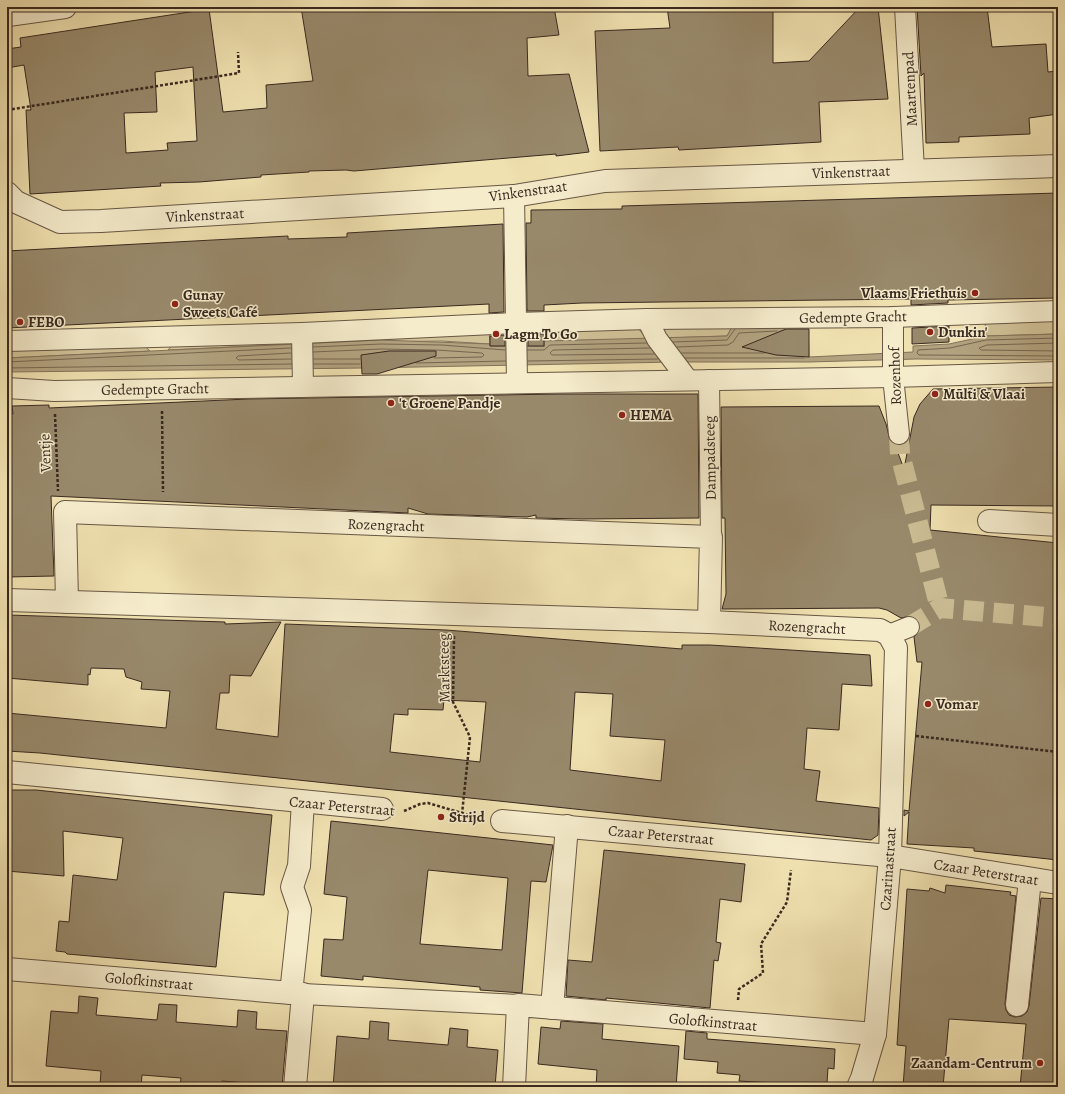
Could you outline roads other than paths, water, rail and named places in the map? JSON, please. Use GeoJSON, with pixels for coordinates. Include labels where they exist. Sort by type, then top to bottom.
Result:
{"type":"FeatureCollection","features":[{"type":"Feature","properties":{"kind":"street"},"geometry":{"type":"LineString","coordinates":[[7,7],[8,15],[65,7]]}},
{"type":"Feature","properties":{"kind":"street","name":"Maartenpad"},"geometry":{"type":"LineString","coordinates":[[904,7],[914,170]]}},
{"type":"Feature","properties":{"kind":"street","name":"Vinkenstraat"},"geometry":{"type":"LineString","coordinates":[[7,192],[16,202],[60,222],[101,221],[514,196],[578,184],[605,181],[1058,166]]}},
{"type":"Feature","properties":{"kind":"street"},"geometry":{"type":"LineString","coordinates":[[514,196],[517,364]]}},
{"type":"Feature","properties":{"kind":"street","name":"Gedempte Gracht"},"geometry":{"type":"LineString","coordinates":[[7,341],[302,338],[517,323],[647,319],[893,317],[1058,311]]}},
{"type":"Feature","properties":{"kind":"street","name":"Rozenhof"},"geometry":{"type":"LineString","coordinates":[[893,317],[894,360],[899,434]]}},
{"type":"Feature","properties":{"kind":"street"},"geometry":{"type":"LineString","coordinates":[[647,319],[657,338],[688,380]]}},
{"type":"Feature","properties":{"kind":"street"},"geometry":{"type":"LineString","coordinates":[[302,338],[303,377]]}},
{"type":"Feature","properties":{"kind":"street","name":"Gedempte Gracht"},"geometry":{"type":"LineString","coordinates":[[7,388],[54,391],[162,389],[303,377],[517,364],[688,380],[709,380],[894,360],[1058,372]]}},
{"type":"Feature","properties":{"kind":"street","name":"Dampadsteeg"},"geometry":{"type":"LineString","coordinates":[[709,380],[711,537]]}},
{"type":"Feature","properties":{"kind":"street","name":"Rozengracht"},"geometry":{"type":"LineString","coordinates":[[67,602],[65,512],[711,537]]}},
{"type":"Feature","properties":{"kind":"street"},"geometry":{"type":"LineString","coordinates":[[989,521],[1058,525]]}},
{"type":"Feature","properties":{"kind":"street"},"geometry":{"type":"LineString","coordinates":[[709,622],[711,537]]}},
{"type":"Feature","properties":{"kind":"street","name":"Rozengracht"},"geometry":{"type":"LineString","coordinates":[[7,600],[709,622],[880,630],[893,642]]}},
{"type":"Feature","properties":{"kind":"street"},"geometry":{"type":"LineString","coordinates":[[893,642],[909,627]]}},
{"type":"Feature","properties":{"kind":"street","name":"Czarinastraat"},"geometry":{"type":"LineString","coordinates":[[858,1087],[875,1034],[890,856],[894,734],[893,642]]}},
{"type":"Feature","properties":{"kind":"street","name":"Czaar Peterstraat"},"geometry":{"type":"LineString","coordinates":[[7,772],[382,809]]}},
{"type":"Feature","properties":{"kind":"street"},"geometry":{"type":"LineString","coordinates":[[295,1087],[300,910],[292,887],[299,866],[303,802]]}},
{"type":"Feature","properties":{"kind":"street","name":"Czaar Peterstraat"},"geometry":{"type":"LineString","coordinates":[[502,821],[890,856],[1058,883]]}},
{"type":"Feature","properties":{"kind":"street"},"geometry":{"type":"LineString","coordinates":[[552,1008],[567,826]]}},
{"type":"Feature","properties":{"kind":"street"},"geometry":{"type":"LineString","coordinates":[[1017,1005],[1030,879]]}},
{"type":"Feature","properties":{"kind":"street","name":"Golofkinstraat"},"geometry":{"type":"LineString","coordinates":[[7,969],[297,993],[518,1005],[734,1024],[875,1034]]}},
{"type":"Feature","properties":{"kind":"street"},"geometry":{"type":"LineString","coordinates":[[514,1087],[518,1005]]}},
{"type":"Feature","properties":{"kind":"water"},"geometry":{"type":"Polygon","coordinates":[[[808,321],[809,357],[913,352],[913,346],[949,344],[986,336],[1058,334],[1058,360],[916,359],[809,362],[675,362],[365,368],[7,372],[7,358],[380,340],[490,344],[490,346],[544,346],[544,341],[727,336],[733,325],[808,321]]]}},
{"type":"Feature","properties":{"kind":"tunnel"},"geometry":{"type":"LineString","coordinates":[[899,434],[900,454],[940,608]]}},
{"type":"Feature","properties":{"kind":"tunnel"},"geometry":{"type":"LineString","coordinates":[[909,627],[940,608],[1058,618]]}},
{"type":"Feature","properties":{"kind":"place","name":"Vlaams Friethuis"},"geometry":{"type":"Point","coordinates":[975,293]}},
{"type":"Feature","properties":{"kind":"place","name":"Gunay Sweets Café"},"geometry":{"type":"Point","coordinates":[175,304]}},
{"type":"Feature","properties":{"kind":"place","name":"FEBO"},"geometry":{"type":"Point","coordinates":[20,322]}},
{"type":"Feature","properties":{"kind":"place","name":"Dunkin'"},"geometry":{"type":"Point","coordinates":[930,332]}},
{"type":"Feature","properties":{"kind":"place","name":"Lagm To Go"},"geometry":{"type":"Point","coordinates":[496,334]}},
{"type":"Feature","properties":{"kind":"place","name":"Mūlti & Vlaai"},"geometry":{"type":"Point","coordinates":[935,394]}},
{"type":"Feature","properties":{"kind":"place","name":"'t Groene Pandje"},"geometry":{"type":"Point","coordinates":[391,403]}},
{"type":"Feature","properties":{"kind":"place","name":"HEMA"},"geometry":{"type":"Point","coordinates":[622,415]}},
{"type":"Feature","properties":{"kind":"place","name":"Vomar"},"geometry":{"type":"Point","coordinates":[928,704]}},
{"type":"Feature","properties":{"kind":"place","name":"Strijd"},"geometry":{"type":"Point","coordinates":[441,817]}},
{"type":"Feature","properties":{"kind":"place","name":"Zaandam-Centrum"},"geometry":{"type":"Point","coordinates":[1040,1063]}}]}
